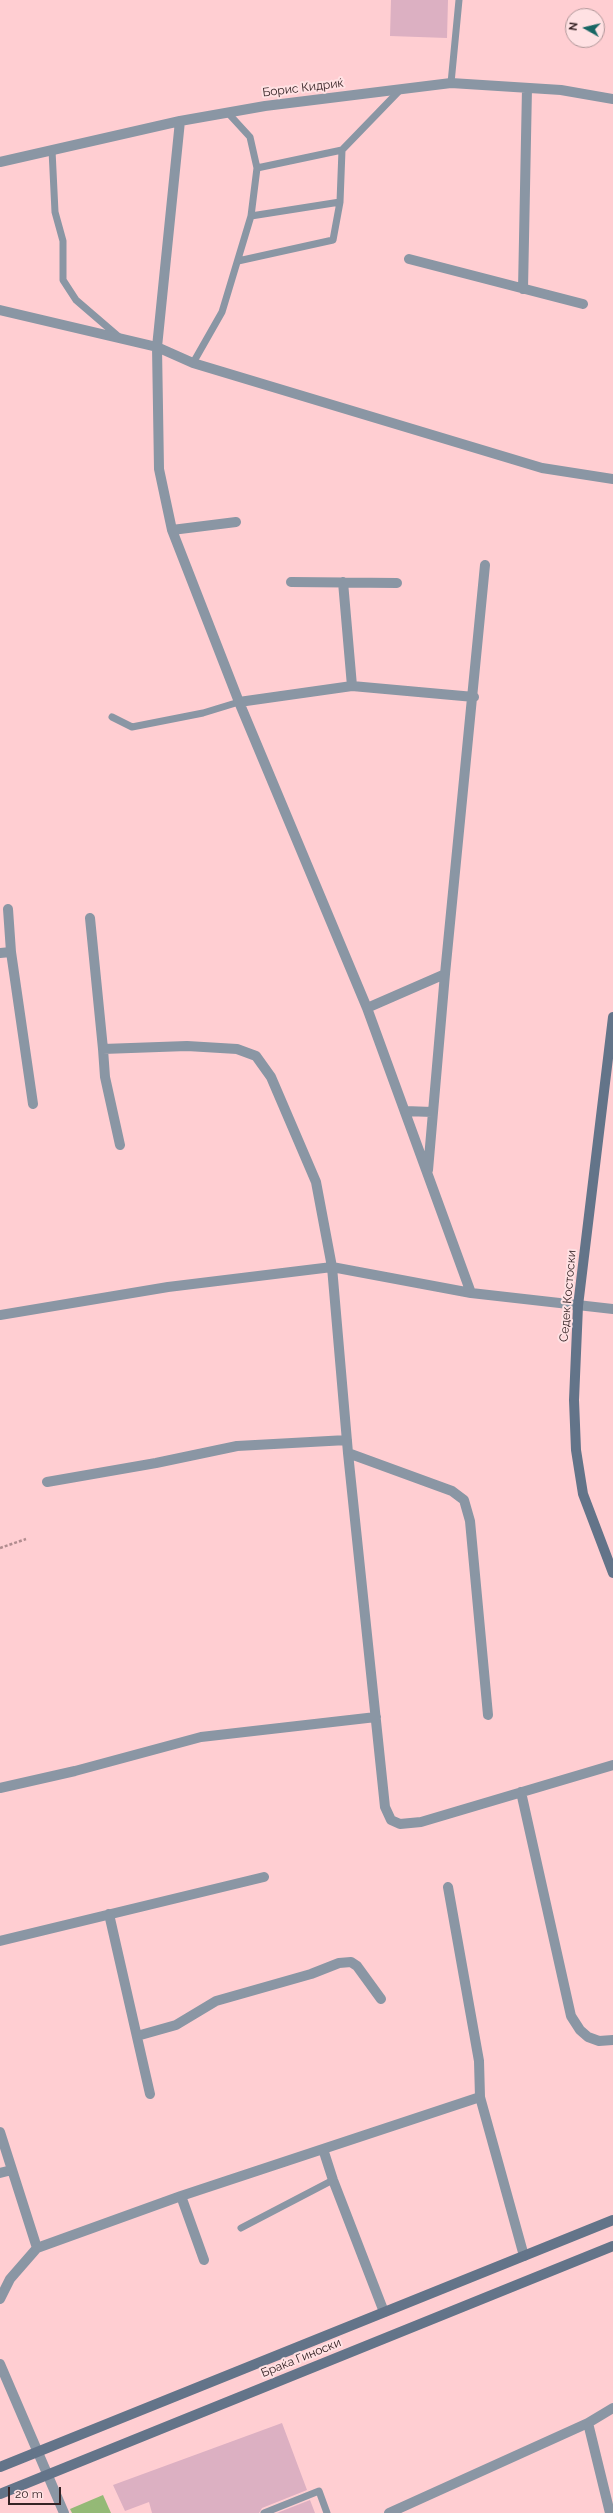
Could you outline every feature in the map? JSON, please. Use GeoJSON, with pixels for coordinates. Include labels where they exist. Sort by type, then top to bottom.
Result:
{"type":"FeatureCollection","features":[{"type":"Feature","properties":{"kind":"main road","name":"Седек Костоски"},"geometry":{"type":"LineString","coordinates":[[613,1017],[578,1306],[574,1400],[576,1450],[583,1494],[613,1573]]}},
{"type":"Feature","properties":{"kind":"main road","name":"Браќа Гиноски"},"geometry":{"type":"LineString","coordinates":[[0,2467],[613,2220]]}},
{"type":"Feature","properties":{"kind":"main road","name":"Браќа Гиноски"},"geometry":{"type":"LineString","coordinates":[[0,2494],[48,2476],[481,2298],[613,2246]]}},
{"type":"Feature","properties":{"kind":"street","name":"Борис Кидриќ"},"geometry":{"type":"LineString","coordinates":[[0,162],[180,121],[265,106],[451,83],[561,90],[613,98]]}},
{"type":"Feature","properties":{"kind":"street"},"geometry":{"type":"LineString","coordinates":[[523,289],[527,88]]}},
{"type":"Feature","properties":{"kind":"street"},"geometry":{"type":"LineString","coordinates":[[180,121],[157,347],[160,469],[172,530],[239,702],[367,1008],[471,1293]]}},
{"type":"Feature","properties":{"kind":"street"},"geometry":{"type":"LineString","coordinates":[[409,259],[583,304]]}},
{"type":"Feature","properties":{"kind":"street"},"geometry":{"type":"LineString","coordinates":[[0,310],[157,347],[193,363],[542,468],[613,479]]}},
{"type":"Feature","properties":{"kind":"street"},"geometry":{"type":"LineString","coordinates":[[172,530],[236,522]]}},
{"type":"Feature","properties":{"kind":"street"},"geometry":{"type":"LineString","coordinates":[[428,1173],[432,1112],[474,697],[485,565]]}},
{"type":"Feature","properties":{"kind":"street"},"geometry":{"type":"LineString","coordinates":[[291,582],[397,583]]}},
{"type":"Feature","properties":{"kind":"street"},"geometry":{"type":"LineString","coordinates":[[342,582],[352,686]]}},
{"type":"Feature","properties":{"kind":"street"},"geometry":{"type":"LineString","coordinates":[[239,702],[352,686],[474,697]]}},
{"type":"Feature","properties":{"kind":"street"},"geometry":{"type":"LineString","coordinates":[[8,908],[11,952],[33,1104]]}},
{"type":"Feature","properties":{"kind":"street"},"geometry":{"type":"LineString","coordinates":[[90,918],[105,1077],[120,1145]]}},
{"type":"Feature","properties":{"kind":"street"},"geometry":{"type":"LineString","coordinates":[[0,953],[11,952]]}},
{"type":"Feature","properties":{"kind":"street"},"geometry":{"type":"LineString","coordinates":[[367,1008],[446,974]]}},
{"type":"Feature","properties":{"kind":"street"},"geometry":{"type":"LineString","coordinates":[[102,1049],[187,1046],[237,1049],[256,1056],[271,1077],[316,1182],[332,1267],[348,1453],[385,1807],[391,1820],[400,1824],[421,1822],[613,1765]]}},
{"type":"Feature","properties":{"kind":"street"},"geometry":{"type":"LineString","coordinates":[[405,1111],[432,1112]]}},
{"type":"Feature","properties":{"kind":"street"},"geometry":{"type":"LineString","coordinates":[[0,1315],[168,1287],[332,1267],[471,1293],[613,1309]]}},
{"type":"Feature","properties":{"kind":"street"},"geometry":{"type":"LineString","coordinates":[[47,1482],[156,1463],[237,1446],[347,1440]]}},
{"type":"Feature","properties":{"kind":"street"},"geometry":{"type":"LineString","coordinates":[[348,1453],[452,1491],[464,1500],[470,1521],[488,1715]]}},
{"type":"Feature","properties":{"kind":"street"},"geometry":{"type":"LineString","coordinates":[[0,1788],[75,1771],[201,1737],[376,1717]]}},
{"type":"Feature","properties":{"kind":"street"},"geometry":{"type":"LineString","coordinates":[[521,1792],[571,2016],[580,2030],[588,2037],[599,2041],[613,2040]]}},
{"type":"Feature","properties":{"kind":"street"},"geometry":{"type":"LineString","coordinates":[[0,1941],[264,1878]]}},
{"type":"Feature","properties":{"kind":"street"},"geometry":{"type":"LineString","coordinates":[[448,1886],[479,2061],[480,2097],[507,2186],[524,2256]]}},
{"type":"Feature","properties":{"kind":"street"},"geometry":{"type":"LineString","coordinates":[[109,1914],[150,2094]]}},
{"type":"Feature","properties":{"kind":"street"},"geometry":{"type":"LineString","coordinates":[[137,2036],[176,2025],[216,2001],[311,1974],[340,1963],[351,1962],[357,1966],[381,1999]]}},
{"type":"Feature","properties":{"kind":"street"},"geometry":{"type":"LineString","coordinates":[[0,2299],[5,2280],[37,2248],[181,2196],[480,2097]]}},
{"type":"Feature","properties":{"kind":"street"},"geometry":{"type":"LineString","coordinates":[[0,2132],[37,2248]]}},
{"type":"Feature","properties":{"kind":"street"},"geometry":{"type":"LineString","coordinates":[[323,2149],[333,2180],[384,2312]]}},
{"type":"Feature","properties":{"kind":"street"},"geometry":{"type":"LineString","coordinates":[[0,2173],[12,2170]]}},
{"type":"Feature","properties":{"kind":"street"},"geometry":{"type":"LineString","coordinates":[[181,2196],[204,2260]]}},
{"type":"Feature","properties":{"kind":"street"},"geometry":{"type":"LineString","coordinates":[[0,2364],[40,2452],[48,2476],[64,2513]]}},
{"type":"Feature","properties":{"kind":"street"},"geometry":{"type":"LineString","coordinates":[[389,2513],[588,2424],[613,2408]]}},
{"type":"Feature","properties":{"kind":"street"},"geometry":{"type":"LineString","coordinates":[[588,2424],[610,2513]]}},
{"type":"Feature","properties":{"kind":"lane"},"geometry":{"type":"LineString","coordinates":[[451,83],[458,0]]}},
{"type":"Feature","properties":{"kind":"lane"},"geometry":{"type":"LineString","coordinates":[[257,168],[342,150],[401,89]]}},
{"type":"Feature","properties":{"kind":"lane"},"geometry":{"type":"LineString","coordinates":[[193,363],[222,312],[251,216],[257,168],[250,137],[228,113]]}},
{"type":"Feature","properties":{"kind":"lane"},"geometry":{"type":"LineString","coordinates":[[52,150],[55,212],[63,241],[63,280],[76,300],[121,338]]}},
{"type":"Feature","properties":{"kind":"lane"},"geometry":{"type":"LineString","coordinates":[[238,261],[333,240],[340,202],[342,150]]}},
{"type":"Feature","properties":{"kind":"lane"},"geometry":{"type":"LineString","coordinates":[[251,216],[340,202]]}},
{"type":"Feature","properties":{"kind":"lane"},"geometry":{"type":"LineString","coordinates":[[112,717],[132,727],[203,713],[239,702]]}},
{"type":"Feature","properties":{"kind":"lane"},"geometry":{"type":"LineString","coordinates":[[241,2228],[333,2180]]}},
{"type":"Feature","properties":{"kind":"lane"},"geometry":{"type":"LineString","coordinates":[[264,2513],[319,2491],[327,2513]]}},
{"type":"Feature","properties":{"kind":"path"},"geometry":{"type":"LineString","coordinates":[[0,1548],[26,1539]]}},
{"type":"Feature","properties":{"kind":"green space"},"geometry":{"type":"Polygon","coordinates":[[[103,2495],[111,2513],[72,2513],[70,2509],[103,2495]]]}},
{"type":"Feature","properties":{"kind":"building"},"geometry":{"type":"Polygon","coordinates":[[[391,0],[448,0],[447,38],[390,36],[391,0]]]}},
{"type":"Feature","properties":{"kind":"building"},"geometry":{"type":"Polygon","coordinates":[[[282,2423],[307,2490],[262,2508],[259,2513],[152,2513],[149,2502],[125,2511],[113,2485],[282,2423]]]}},
{"type":"Feature","properties":{"kind":"building"},"geometry":{"type":"Polygon","coordinates":[[[310,2500],[315,2513],[277,2513],[310,2500]]]}}]}
